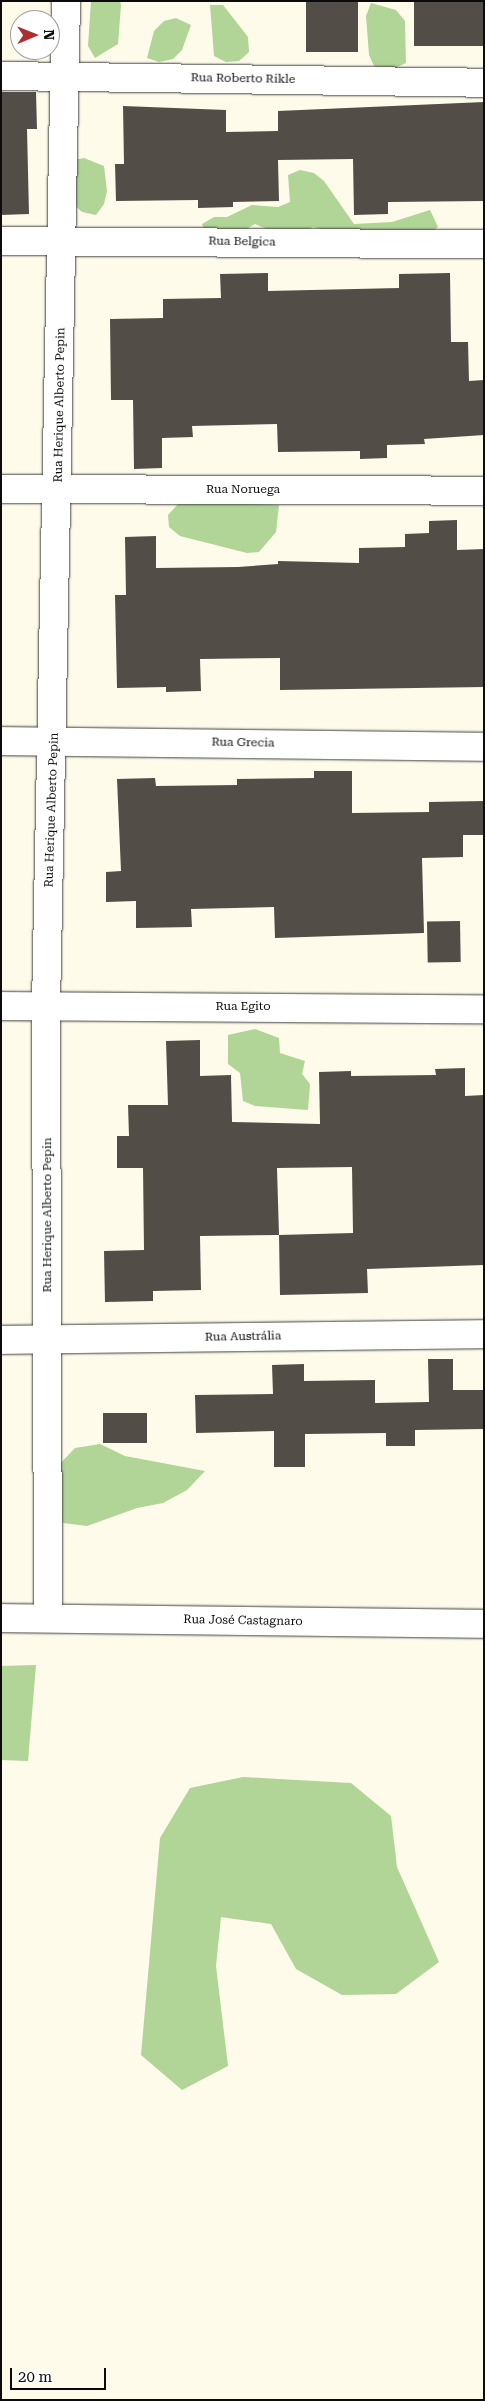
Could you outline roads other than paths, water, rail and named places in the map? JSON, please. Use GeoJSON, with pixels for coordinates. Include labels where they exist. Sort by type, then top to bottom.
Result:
{"type":"FeatureCollection","features":[{"type":"Feature","properties":{"kind":"street","name":"Rua Herique Alberto Pepin"},"geometry":{"type":"LineString","coordinates":[[48,1618],[46,1006],[54,741],[66,1]]}},
{"type":"Feature","properties":{"kind":"street","name":"Rua Roberto Rikle"},"geometry":{"type":"LineString","coordinates":[[1,76],[484,83]]}},
{"type":"Feature","properties":{"kind":"street","name":"Rua Belgica"},"geometry":{"type":"LineString","coordinates":[[1,241],[484,244]]}},
{"type":"Feature","properties":{"kind":"street","name":"Rua Noruega"},"geometry":{"type":"LineString","coordinates":[[1,490],[484,491]]}},
{"type":"Feature","properties":{"kind":"street","name":"Rua Grecia"},"geometry":{"type":"LineString","coordinates":[[1,741],[484,747]]}},
{"type":"Feature","properties":{"kind":"street","name":"Rua Egito"},"geometry":{"type":"LineString","coordinates":[[1,1006],[484,1009]]}},
{"type":"Feature","properties":{"kind":"street","name":"Rua Austrália"},"geometry":{"type":"LineString","coordinates":[[1,1340],[484,1334]]}},
{"type":"Feature","properties":{"kind":"street","name":"Rua José Castagnaro"},"geometry":{"type":"LineString","coordinates":[[1,1618],[484,1624]]}}]}
